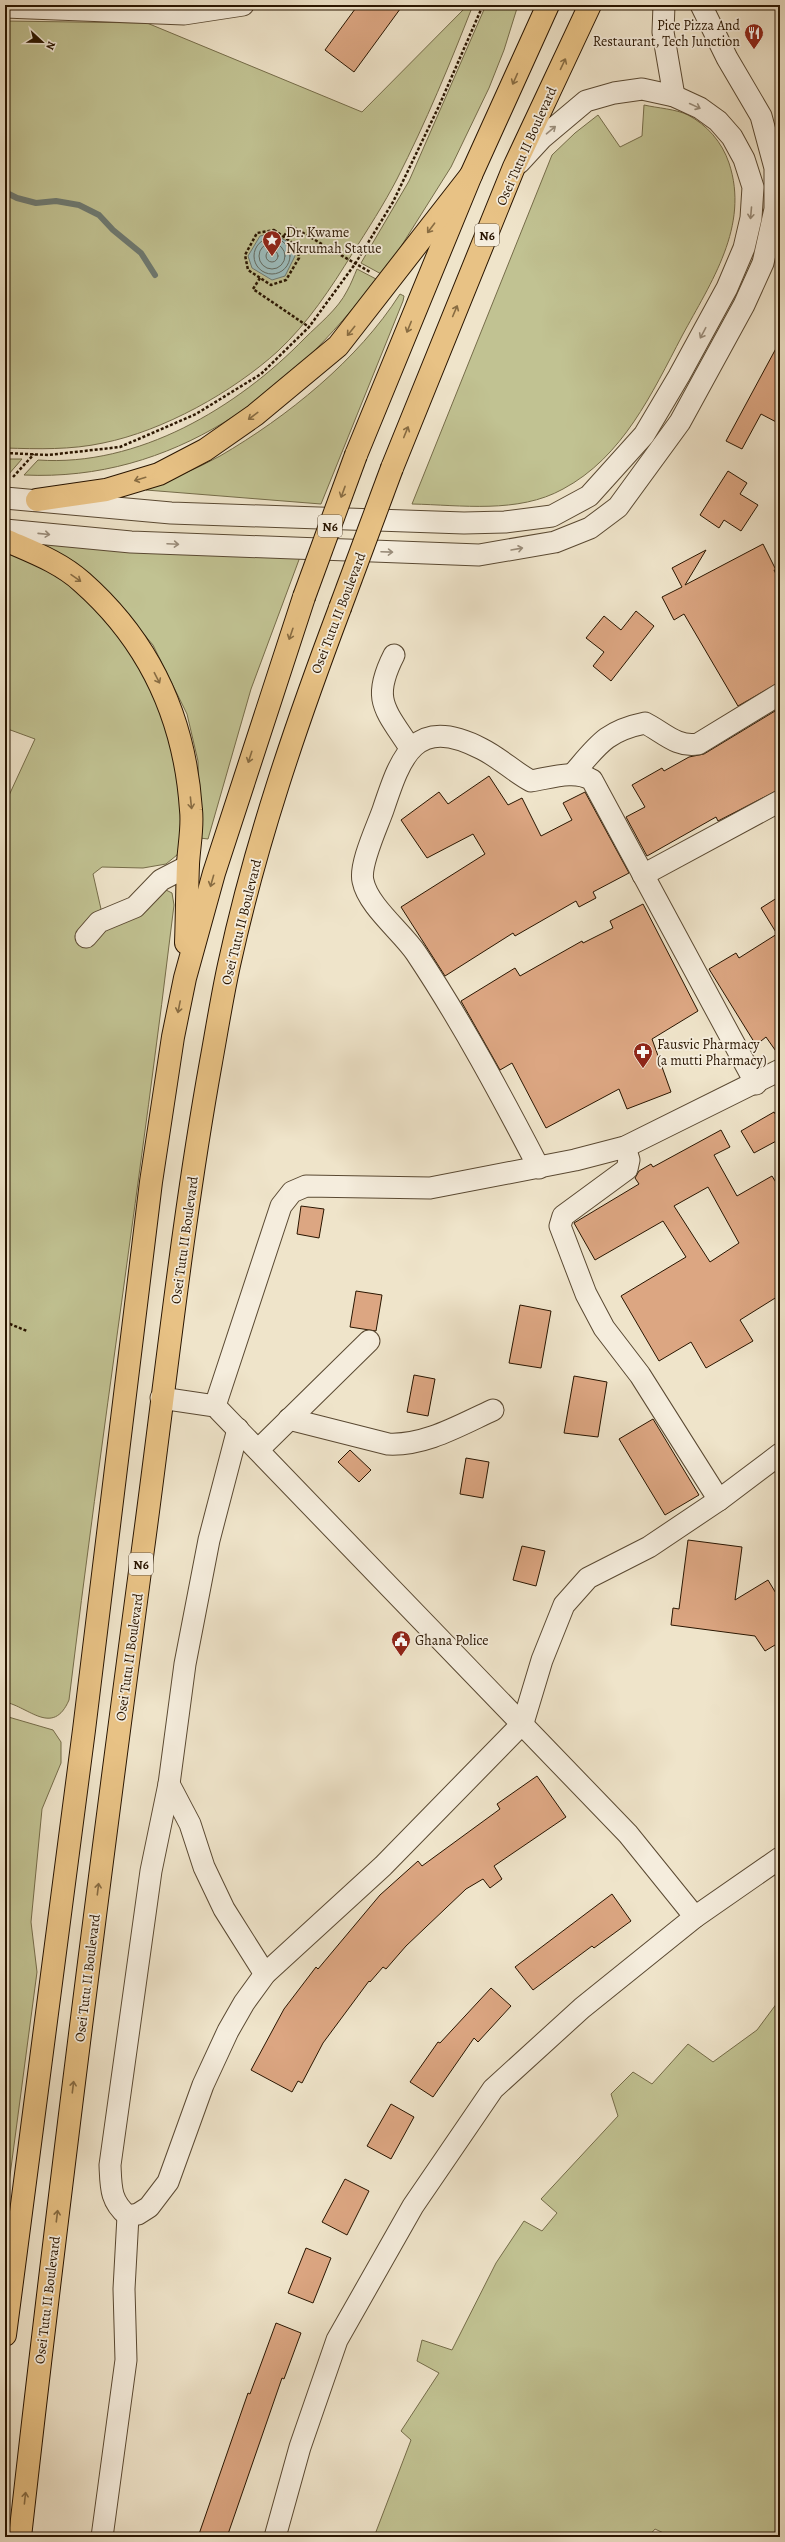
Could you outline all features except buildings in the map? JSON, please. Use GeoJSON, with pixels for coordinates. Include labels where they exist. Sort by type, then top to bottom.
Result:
{"type":"FeatureCollection","features":[{"type":"Feature","properties":{"kind":"highway","name":"N6"},"geometry":{"type":"LineString","coordinates":[[5,2335],[84,1730],[151,1182],[163,1093],[185,978],[243,780],[304,597],[356,455],[471,175],[548,5]]}},
{"type":"Feature","properties":{"kind":"highway","name":"Osei Tutu II Boulevard"},"geometry":{"type":"LineString","coordinates":[[20,2537],[48,2286],[161,1398],[200,1125],[228,966],[275,789],[294,730],[392,468],[514,168],[590,5]]}},
{"type":"Feature","properties":{"kind":"highway"},"geometry":{"type":"LineString","coordinates":[[37,500],[106,490],[159,474],[205,450],[255,415],[338,346],[471,175]]}},
{"type":"Feature","properties":{"kind":"highway"},"geometry":{"type":"LineString","coordinates":[[5,540],[50,560],[81,581],[108,608],[134,640],[158,678],[177,727],[186,759],[191,812],[185,978]]}},
{"type":"Feature","properties":{"kind":"street"},"geometry":{"type":"LineString","coordinates":[[5,7],[38,6],[184,14],[243,5]]}},
{"type":"Feature","properties":{"kind":"street"},"geometry":{"type":"LineString","coordinates":[[664,5],[663,32],[674,96]]}},
{"type":"Feature","properties":{"kind":"street"},"geometry":{"type":"LineString","coordinates":[[5,530],[131,542],[479,555],[555,542],[590,528],[618,507],[680,422],[744,305],[763,263],[775,208],[775,168],[761,116],[727,58],[700,5]]}},
{"type":"Feature","properties":{"kind":"street"},"geometry":{"type":"LineString","coordinates":[[8,488],[37,500],[171,513],[464,523],[505,522],[552,516],[588,496],[644,435],[679,376],[727,288],[744,248],[751,218],[753,187],[744,159],[732,137],[718,121],[700,108],[674,96],[642,89],[614,93],[586,101],[542,138],[514,168]]}},
{"type":"Feature","properties":{"kind":"street"},"geometry":{"type":"LineString","coordinates":[[394,655],[381,683],[384,709],[410,748]]}},
{"type":"Feature","properties":{"kind":"street"},"geometry":{"type":"LineString","coordinates":[[573,774],[602,740],[618,730],[645,723],[678,744],[688,746],[698,744],[780,694]]}},
{"type":"Feature","properties":{"kind":"street"},"geometry":{"type":"LineString","coordinates":[[539,1168],[456,1016],[415,952],[373,901],[362,881],[364,864],[396,770],[410,748],[427,737],[442,736],[482,748],[531,781],[573,774],[584,775],[592,780],[756,1084]]}},
{"type":"Feature","properties":{"kind":"street"},"geometry":{"type":"LineString","coordinates":[[643,875],[780,801]]}},
{"type":"Feature","properties":{"kind":"street"},"geometry":{"type":"LineString","coordinates":[[86,937],[99,922],[135,906],[161,880],[188,866]]}},
{"type":"Feature","properties":{"kind":"street"},"geometry":{"type":"LineString","coordinates":[[216,1406],[281,1206],[292,1192],[306,1186],[430,1188],[539,1168],[625,1147],[756,1084],[780,1070]]}},
{"type":"Feature","properties":{"kind":"street"},"geometry":{"type":"LineString","coordinates":[[625,1147],[630,1160],[627,1169],[563,1216],[560,1226],[586,1294],[604,1328],[640,1375],[719,1500]]}},
{"type":"Feature","properties":{"kind":"street"},"geometry":{"type":"LineString","coordinates":[[258,1450],[369,1341]]}},
{"type":"Feature","properties":{"kind":"street"},"geometry":{"type":"LineString","coordinates":[[161,1398],[216,1406],[523,1723],[628,1834],[696,1917]]}},
{"type":"Feature","properties":{"kind":"street"},"geometry":{"type":"LineString","coordinates":[[289,1419],[388,1444],[405,1445],[421,1441],[493,1410]]}},
{"type":"Feature","properties":{"kind":"street"},"geometry":{"type":"LineString","coordinates":[[128,2216],[118,2207],[112,2191],[110,2165],[151,1870],[169,1784],[185,1664],[208,1540],[238,1429]]}},
{"type":"Feature","properties":{"kind":"street"},"geometry":{"type":"LineString","coordinates":[[128,2216],[138,2214],[149,2207],[168,2182],[203,2085],[228,2031],[244,2003],[265,1974],[383,1866],[523,1723],[542,1660],[564,1605],[569,1599],[588,1578],[649,1547],[719,1500],[780,1454]]}},
{"type":"Feature","properties":{"kind":"street"},"geometry":{"type":"LineString","coordinates":[[169,1784],[190,1824],[204,1867],[224,1908],[265,1974]]}},
{"type":"Feature","properties":{"kind":"street"},"geometry":{"type":"LineString","coordinates":[[274,2537],[300,2447],[337,2340],[413,2206],[493,2089],[582,2008],[696,1917],[780,1858]]}},
{"type":"Feature","properties":{"kind":"street"},"geometry":{"type":"LineString","coordinates":[[102,2537],[126,2360],[124,2289],[128,2216]]}},
{"type":"Feature","properties":{"kind":"path"},"geometry":{"type":"LineString","coordinates":[[5,452],[34,454],[120,447],[196,414],[261,374],[309,327],[355,264],[393,202],[439,106],[483,5]]}},
{"type":"Feature","properties":{"kind":"path"},"geometry":{"type":"LineString","coordinates":[[284,236],[291,226],[376,275]]}},
{"type":"Feature","properties":{"kind":"path"},"geometry":{"type":"LineString","coordinates":[[274,230],[284,236],[298,246],[299,258],[286,280],[271,285],[248,270],[245,255],[257,233],[274,230]]}},
{"type":"Feature","properties":{"kind":"path"},"geometry":{"type":"LineString","coordinates":[[260,278],[253,289],[309,327]]}},
{"type":"Feature","properties":{"kind":"path"},"geometry":{"type":"LineString","coordinates":[[8,488],[34,454]]}},
{"type":"Feature","properties":{"kind":"path"},"geometry":{"type":"LineString","coordinates":[[5,478],[8,488]]}},
{"type":"Feature","properties":{"kind":"path"},"geometry":{"type":"LineString","coordinates":[[8,488],[20,479]]}},
{"type":"Feature","properties":{"kind":"path"},"geometry":{"type":"LineString","coordinates":[[5,1322],[27,1331]]}},
{"type":"Feature","properties":{"kind":"green space"},"geometry":{"type":"Polygon","coordinates":[[[468,5],[473,5],[428,114],[408,158],[392,188],[370,226],[327,292],[309,317],[278,351],[240,381],[219,395],[196,408],[149,429],[103,443],[79,447],[42,449],[5,448],[5,21],[147,23],[362,112],[468,5]]]}},
{"type":"Feature","properties":{"kind":"green space"},"geometry":{"type":"Polygon","coordinates":[[[486,5],[518,5],[504,50],[489,88],[451,167],[383,275],[361,263],[409,181],[486,5]]]}},
{"type":"Feature","properties":{"kind":"green space"},"geometry":{"type":"Polygon","coordinates":[[[644,105],[672,110],[688,115],[695,119],[713,135],[726,155],[729,163],[734,186],[735,209],[731,231],[715,274],[647,401],[634,422],[603,460],[584,476],[563,489],[546,497],[508,505],[489,506],[412,504],[552,155],[575,133],[598,115],[620,147],[642,136],[644,105]]]}},
{"type":"Feature","properties":{"kind":"green space"},"geometry":{"type":"Polygon","coordinates":[[[357,269],[376,279],[343,320],[306,359],[267,393],[224,422],[178,446],[130,463],[78,473],[24,475],[38,460],[75,460],[112,454],[148,443],[184,428],[217,409],[249,388],[278,364],[328,316],[343,298],[357,269]]]}},
{"type":"Feature","properties":{"kind":"green space"},"geometry":{"type":"Polygon","coordinates":[[[400,294],[404,296],[403,301],[321,504],[146,490],[193,470],[220,456],[270,424],[295,405],[342,364],[364,342],[400,294]]]}},
{"type":"Feature","properties":{"kind":"green space"},"geometry":{"type":"Polygon","coordinates":[[[5,459],[22,459],[8,475],[5,475],[5,459]]]}},
{"type":"Feature","properties":{"kind":"green space"},"geometry":{"type":"Polygon","coordinates":[[[24,535],[300,557],[251,689],[208,839],[200,838],[198,761],[187,714],[153,645],[114,599],[24,535]]]}},
{"type":"Feature","properties":{"kind":"green space"},"geometry":{"type":"Polygon","coordinates":[[[5,548],[51,570],[89,598],[143,668],[175,741],[185,838],[177,855],[166,864],[143,868],[102,867],[93,874],[101,909],[79,941],[164,889],[172,893],[174,905],[162,1005],[94,1501],[69,1700],[63,1711],[56,1717],[48,1718],[40,1717],[5,1702],[5,804],[35,739],[5,728],[5,548]]]}},
{"type":"Feature","properties":{"kind":"green space"},"geometry":{"type":"Polygon","coordinates":[[[5,1716],[53,1730],[61,1742],[61,1763],[42,1809],[31,1922],[37,1972],[5,2213],[5,1716]]]}},
{"type":"Feature","properties":{"kind":"green space"},"geometry":{"type":"Polygon","coordinates":[[[780,1999],[780,2537],[672,2537],[655,2529],[648,2537],[374,2537],[411,2440],[401,2431],[439,2373],[417,2361],[422,2340],[452,2350],[496,2263],[524,2221],[542,2231],[557,2213],[541,2199],[618,2116],[611,2094],[633,2072],[652,2084],[688,2044],[713,2062],[757,2030],[780,1999]]]}},
{"type":"Feature","properties":{"kind":"water"},"geometry":{"type":"Polygon","coordinates":[[[273,233],[293,245],[295,256],[285,276],[272,280],[252,268],[248,256],[260,236],[273,233]]]}},
{"type":"Feature","properties":{"kind":"waterway"},"geometry":{"type":"LineString","coordinates":[[5,192],[17,198],[36,203],[56,201],[79,205],[99,215],[113,230],[141,253],[155,275]]}},
{"type":"Feature","properties":{"kind":"place","name":"Pice Pizza And Restaurant, Tech Junction"},"geometry":{"type":"Point","coordinates":[754,50]}},
{"type":"Feature","properties":{"kind":"place","name":"Dr. Kwame Nkrumah Statue"},"geometry":{"type":"Point","coordinates":[272,257]}},
{"type":"Feature","properties":{"kind":"place","name":"Fausvic Pharmacy (a mutti Pharmacy)"},"geometry":{"type":"Point","coordinates":[643,1069]}},
{"type":"Feature","properties":{"kind":"place","name":"Ghana Police"},"geometry":{"type":"Point","coordinates":[401,1657]}}]}
